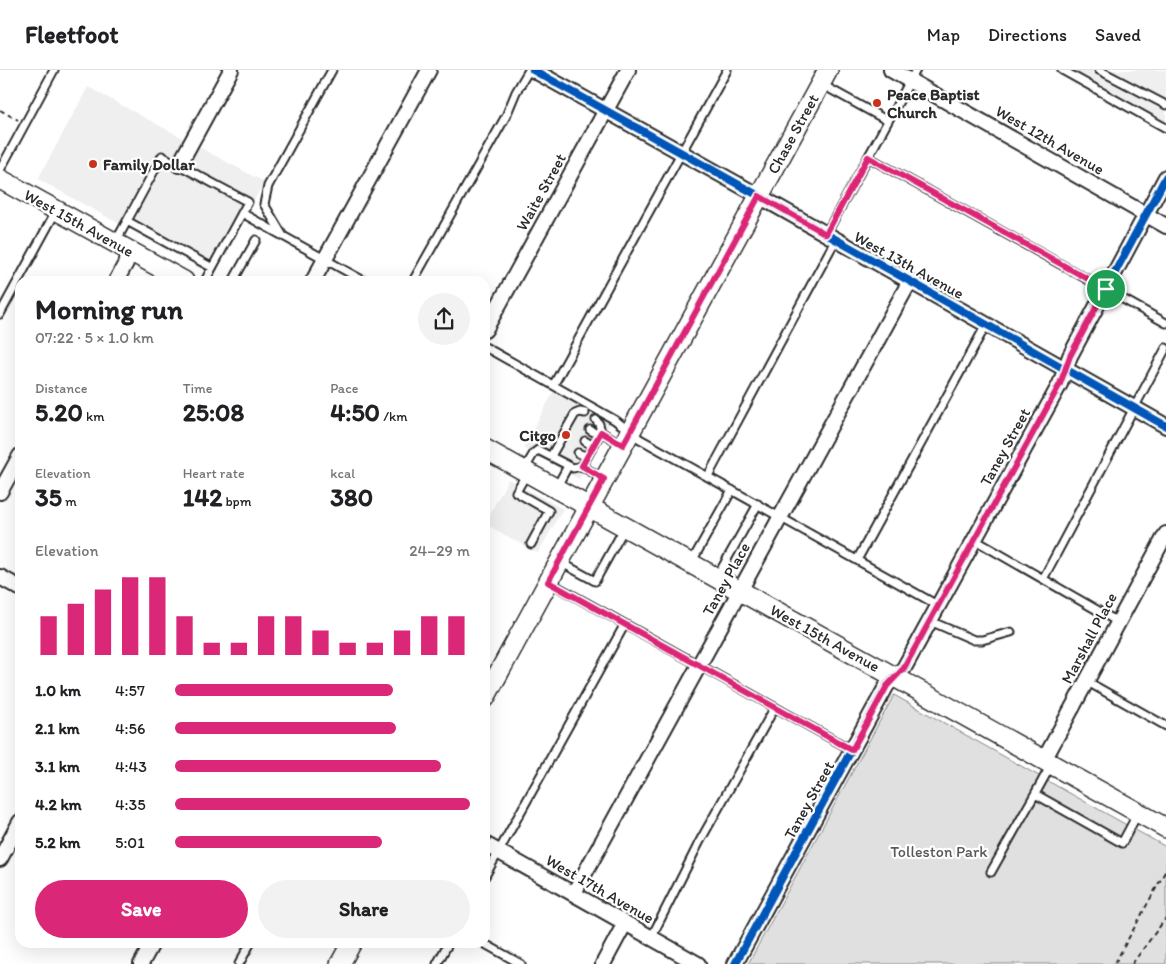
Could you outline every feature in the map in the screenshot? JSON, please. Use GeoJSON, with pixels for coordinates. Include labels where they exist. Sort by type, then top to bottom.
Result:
{"type":"FeatureCollection","features":[{"type":"Feature","properties":{"kind":"main road","name":"Chase Street"},"geometry":{"type":"LineString","coordinates":[[490,689],[824,77]]}},
{"type":"Feature","properties":{"kind":"main road","name":"West 15th Avenue"},"geometry":{"type":"LineString","coordinates":[[0,179],[175,276]]}},
{"type":"Feature","properties":{"kind":"main road","name":"West 15th Avenue"},"geometry":{"type":"LineString","coordinates":[[490,452],[1166,828]]}},
{"type":"Feature","properties":{"kind":"main road"},"geometry":{"type":"LineString","coordinates":[[341,964],[349,948]]}},
{"type":"Feature","properties":{"kind":"street"},"geometry":{"type":"LineString","coordinates":[[179,165],[231,70]]}},
{"type":"Feature","properties":{"kind":"street"},"geometry":{"type":"LineString","coordinates":[[317,276],[429,70]]}},
{"type":"Feature","properties":{"kind":"street","name":"West 13th Avenue"},"geometry":{"type":"LineString","coordinates":[[533,70],[1166,426]]}},
{"type":"Feature","properties":{"kind":"street","name":"Waite Street"},"geometry":{"type":"LineString","coordinates":[[490,321],[628,70]]}},
{"type":"Feature","properties":{"kind":"street","name":"West 12th Avenue"},"geometry":{"type":"LineString","coordinates":[[891,70],[913,75],[1166,226]]}},
{"type":"Feature","properties":{"kind":"street","name":"Taney Street"},"geometry":{"type":"LineString","coordinates":[[735,964],[887,686],[904,668],[939,606],[1060,384],[1070,356],[1166,177]]}},
{"type":"Feature","properties":{"kind":"street"},"geometry":{"type":"LineString","coordinates":[[119,276],[132,252]]}},
{"type":"Feature","properties":{"kind":"street","name":"Taney Place"},"geometry":{"type":"LineString","coordinates":[[574,894],[910,281]]}},
{"type":"Feature","properties":{"kind":"street"},"geometry":{"type":"LineString","coordinates":[[0,492],[15,465]]}},
{"type":"Feature","properties":{"kind":"street","name":"Marshall Place"},"geometry":{"type":"LineString","coordinates":[[1048,762],[1086,681],[1166,534]]}},
{"type":"Feature","properties":{"kind":"street"},"geometry":{"type":"LineString","coordinates":[[0,578],[15,586]]}},
{"type":"Feature","properties":{"kind":"street"},"geometry":{"type":"LineString","coordinates":[[0,859],[15,833]]}},
{"type":"Feature","properties":{"kind":"street","name":"West 17th Avenue"},"geometry":{"type":"LineString","coordinates":[[490,847],[698,964]]}},
{"type":"Feature","properties":{"kind":"street"},"geometry":{"type":"LineString","coordinates":[[603,964],[626,923]]}},
{"type":"Feature","properties":{"kind":"street"},"geometry":{"type":"LineString","coordinates":[[141,964],[150,948]]}},
{"type":"Feature","properties":{"kind":"lane"},"geometry":{"type":"LineString","coordinates":[[0,170],[54,70]]}},
{"type":"Feature","properties":{"kind":"lane"},"geometry":{"type":"LineString","coordinates":[[284,236],[264,204],[266,192],[332,70]]}},
{"type":"Feature","properties":{"kind":"lane"},"geometry":{"type":"LineString","coordinates":[[416,276],[506,116],[528,70]]}},
{"type":"Feature","properties":{"kind":"lane"},"geometry":{"type":"LineString","coordinates":[[554,384],[727,70]]}},
{"type":"Feature","properties":{"kind":"lane"},"geometry":{"type":"LineString","coordinates":[[1062,70],[1166,128]]}},
{"type":"Feature","properties":{"kind":"lane"},"geometry":{"type":"LineString","coordinates":[[1099,70],[1166,105]]}},
{"type":"Feature","properties":{"kind":"lane"},"geometry":{"type":"LineString","coordinates":[[708,476],[831,237],[868,157],[913,75]]}},
{"type":"Feature","properties":{"kind":"lane"},"geometry":{"type":"LineString","coordinates":[[824,77],[888,122]]}},
{"type":"Feature","properties":{"kind":"lane"},"geometry":{"type":"LineString","coordinates":[[115,243],[162,156],[248,202],[208,276]]}},
{"type":"Feature","properties":{"kind":"lane"},"geometry":{"type":"LineString","coordinates":[[868,157],[1166,323]]}},
{"type":"Feature","properties":{"kind":"lane"},"geometry":{"type":"LineString","coordinates":[[21,276],[57,210]]}},
{"type":"Feature","properties":{"kind":"lane"},"geometry":{"type":"LineString","coordinates":[[242,213],[355,276]]}},
{"type":"Feature","properties":{"kind":"lane"},"geometry":{"type":"LineString","coordinates":[[127,221],[212,267]]}},
{"type":"Feature","properties":{"kind":"lane"},"geometry":{"type":"LineString","coordinates":[[236,276],[256,240]]}},
{"type":"Feature","properties":{"kind":"lane"},"geometry":{"type":"LineString","coordinates":[[0,314],[15,287]]}},
{"type":"Feature","properties":{"kind":"lane"},"geometry":{"type":"LineString","coordinates":[[857,560],[986,325]]}},
{"type":"Feature","properties":{"kind":"lane"},"geometry":{"type":"LineString","coordinates":[[1044,579],[1166,348]]}},
{"type":"Feature","properties":{"kind":"lane"},"geometry":{"type":"LineString","coordinates":[[490,350],[615,420],[627,438]]}},
{"type":"Feature","properties":{"kind":"lane"},"geometry":{"type":"LineString","coordinates":[[552,456],[575,414],[580,412],[586,413]]}},
{"type":"Feature","properties":{"kind":"lane"},"geometry":{"type":"LineString","coordinates":[[572,419],[579,424]]}},
{"type":"Feature","properties":{"kind":"lane"},"geometry":{"type":"LineString","coordinates":[[582,466],[600,434],[599,424],[596,420]]}},
{"type":"Feature","properties":{"kind":"lane"},"geometry":{"type":"LineString","coordinates":[[566,430],[574,434]]}},
{"type":"Feature","properties":{"kind":"lane"},"geometry":{"type":"LineString","coordinates":[[590,430],[600,434],[640,438],[939,606]]}},
{"type":"Feature","properties":{"kind":"lane"},"geometry":{"type":"LineString","coordinates":[[585,441],[593,446]]}},
{"type":"Feature","properties":{"kind":"lane"},"geometry":{"type":"LineString","coordinates":[[559,442],[567,446]]}},
{"type":"Feature","properties":{"kind":"lane"},"geometry":{"type":"LineString","coordinates":[[531,544],[549,511],[516,492],[534,453],[538,450],[573,468],[582,466],[604,479]]}},
{"type":"Feature","properties":{"kind":"lane"},"geometry":{"type":"LineString","coordinates":[[578,453],[587,457]]}},
{"type":"Feature","properties":{"kind":"lane"},"geometry":{"type":"LineString","coordinates":[[556,488],[568,466]]}},
{"type":"Feature","properties":{"kind":"lane"},"geometry":{"type":"LineString","coordinates":[[691,563],[732,490]]}},
{"type":"Feature","properties":{"kind":"lane"},"geometry":{"type":"LineString","coordinates":[[717,578],[758,504]]}},
{"type":"Feature","properties":{"kind":"lane"},"geometry":{"type":"LineString","coordinates":[[559,562],[595,581],[625,527]]}},
{"type":"Feature","properties":{"kind":"lane"},"geometry":{"type":"LineString","coordinates":[[974,540],[1118,622]]}},
{"type":"Feature","properties":{"kind":"lane"},"geometry":{"type":"LineString","coordinates":[[548,582],[852,750]]}},
{"type":"Feature","properties":{"kind":"lane"},"geometry":{"type":"LineString","coordinates":[[930,621],[974,640],[982,640],[1011,632]]}},
{"type":"Feature","properties":{"kind":"lane"},"geometry":{"type":"LineString","coordinates":[[490,867],[626,624]]}},
{"type":"Feature","properties":{"kind":"lane"},"geometry":{"type":"LineString","coordinates":[[1086,681],[1165,724]]}},
{"type":"Feature","properties":{"kind":"lane"},"geometry":{"type":"LineString","coordinates":[[652,938],[700,841],[776,707]]}},
{"type":"Feature","properties":{"kind":"lane"},"geometry":{"type":"LineString","coordinates":[[991,872],[1035,794],[1048,762]]}},
{"type":"Feature","properties":{"kind":"lane"},"geometry":{"type":"LineString","coordinates":[[1035,794],[1122,843],[1138,812]]}},
{"type":"Feature","properties":{"kind":"lane"},"geometry":{"type":"LineString","coordinates":[[490,947],[521,964]]}},
{"type":"Feature","properties":{"kind":"lane"},"geometry":{"type":"LineString","coordinates":[[239,964],[248,948]]}},
{"type":"Feature","properties":{"kind":"lane"},"geometry":{"type":"LineString","coordinates":[[437,964],[446,948]]}},
{"type":"Feature","properties":{"kind":"path"},"geometry":{"type":"LineString","coordinates":[[0,110],[25,124]]}},
{"type":"Feature","properties":{"kind":"path"},"geometry":{"type":"LineString","coordinates":[[1115,963],[1166,870]]}},
{"type":"Feature","properties":{"kind":"path"},"geometry":{"type":"LineString","coordinates":[[1132,964],[1166,918]]}},
{"type":"Feature","properties":{"kind":"shaded area"},"geometry":{"type":"Polygon","coordinates":[[[1073,70],[1166,70],[1166,122],[1073,70]]]}},
{"type":"Feature","properties":{"kind":"shaded area"},"geometry":{"type":"Polygon","coordinates":[[[88,87],[264,182],[214,276],[38,179],[88,87]]]}},
{"type":"Feature","properties":{"kind":"shaded area","name":"Citgo"},"geometry":{"type":"Polygon","coordinates":[[[554,391],[610,423],[579,479],[523,448],[554,391]]]}},
{"type":"Feature","properties":{"kind":"shaded area"},"geometry":{"type":"Polygon","coordinates":[[[508,479],[563,509],[538,553],[490,527],[490,514],[508,479]]]}},
{"type":"Feature","properties":{"kind":"green space","name":"Tolleston Park"},"geometry":{"type":"Polygon","coordinates":[[[894,695],[1166,847],[1166,964],[748,964],[894,695]]]}},
{"type":"Feature","properties":{"kind":"cycle path"},"geometry":{"type":"LineString","coordinates":[[533,70],[1166,426]]}},
{"type":"Feature","properties":{"kind":"cycle path"},"geometry":{"type":"LineString","coordinates":[[735,964],[887,685],[904,668],[1060,384],[1070,356],[1166,177]]}},
{"type":"Feature","properties":{"kind":"place","name":"Peace Baptist Church"},"geometry":{"type":"Point","coordinates":[877,103]}},
{"type":"Feature","properties":{"kind":"place","name":"Family Dollar"},"geometry":{"type":"Point","coordinates":[93,164]}},
{"type":"Feature","properties":{"kind":"place","name":"Citgo"},"geometry":{"type":"Point","coordinates":[566,435]}},
{"type":"Feature","properties":{"kind":"route"},"geometry":{"type":"LineString","coordinates":[[868,157],[1106,289],[1070,356],[1060,384],[904,668],[887,686],[852,750],[548,582],[604,479],[582,466],[601,432],[623,445],[759,196],[826,234],[868,157]]}}]}
